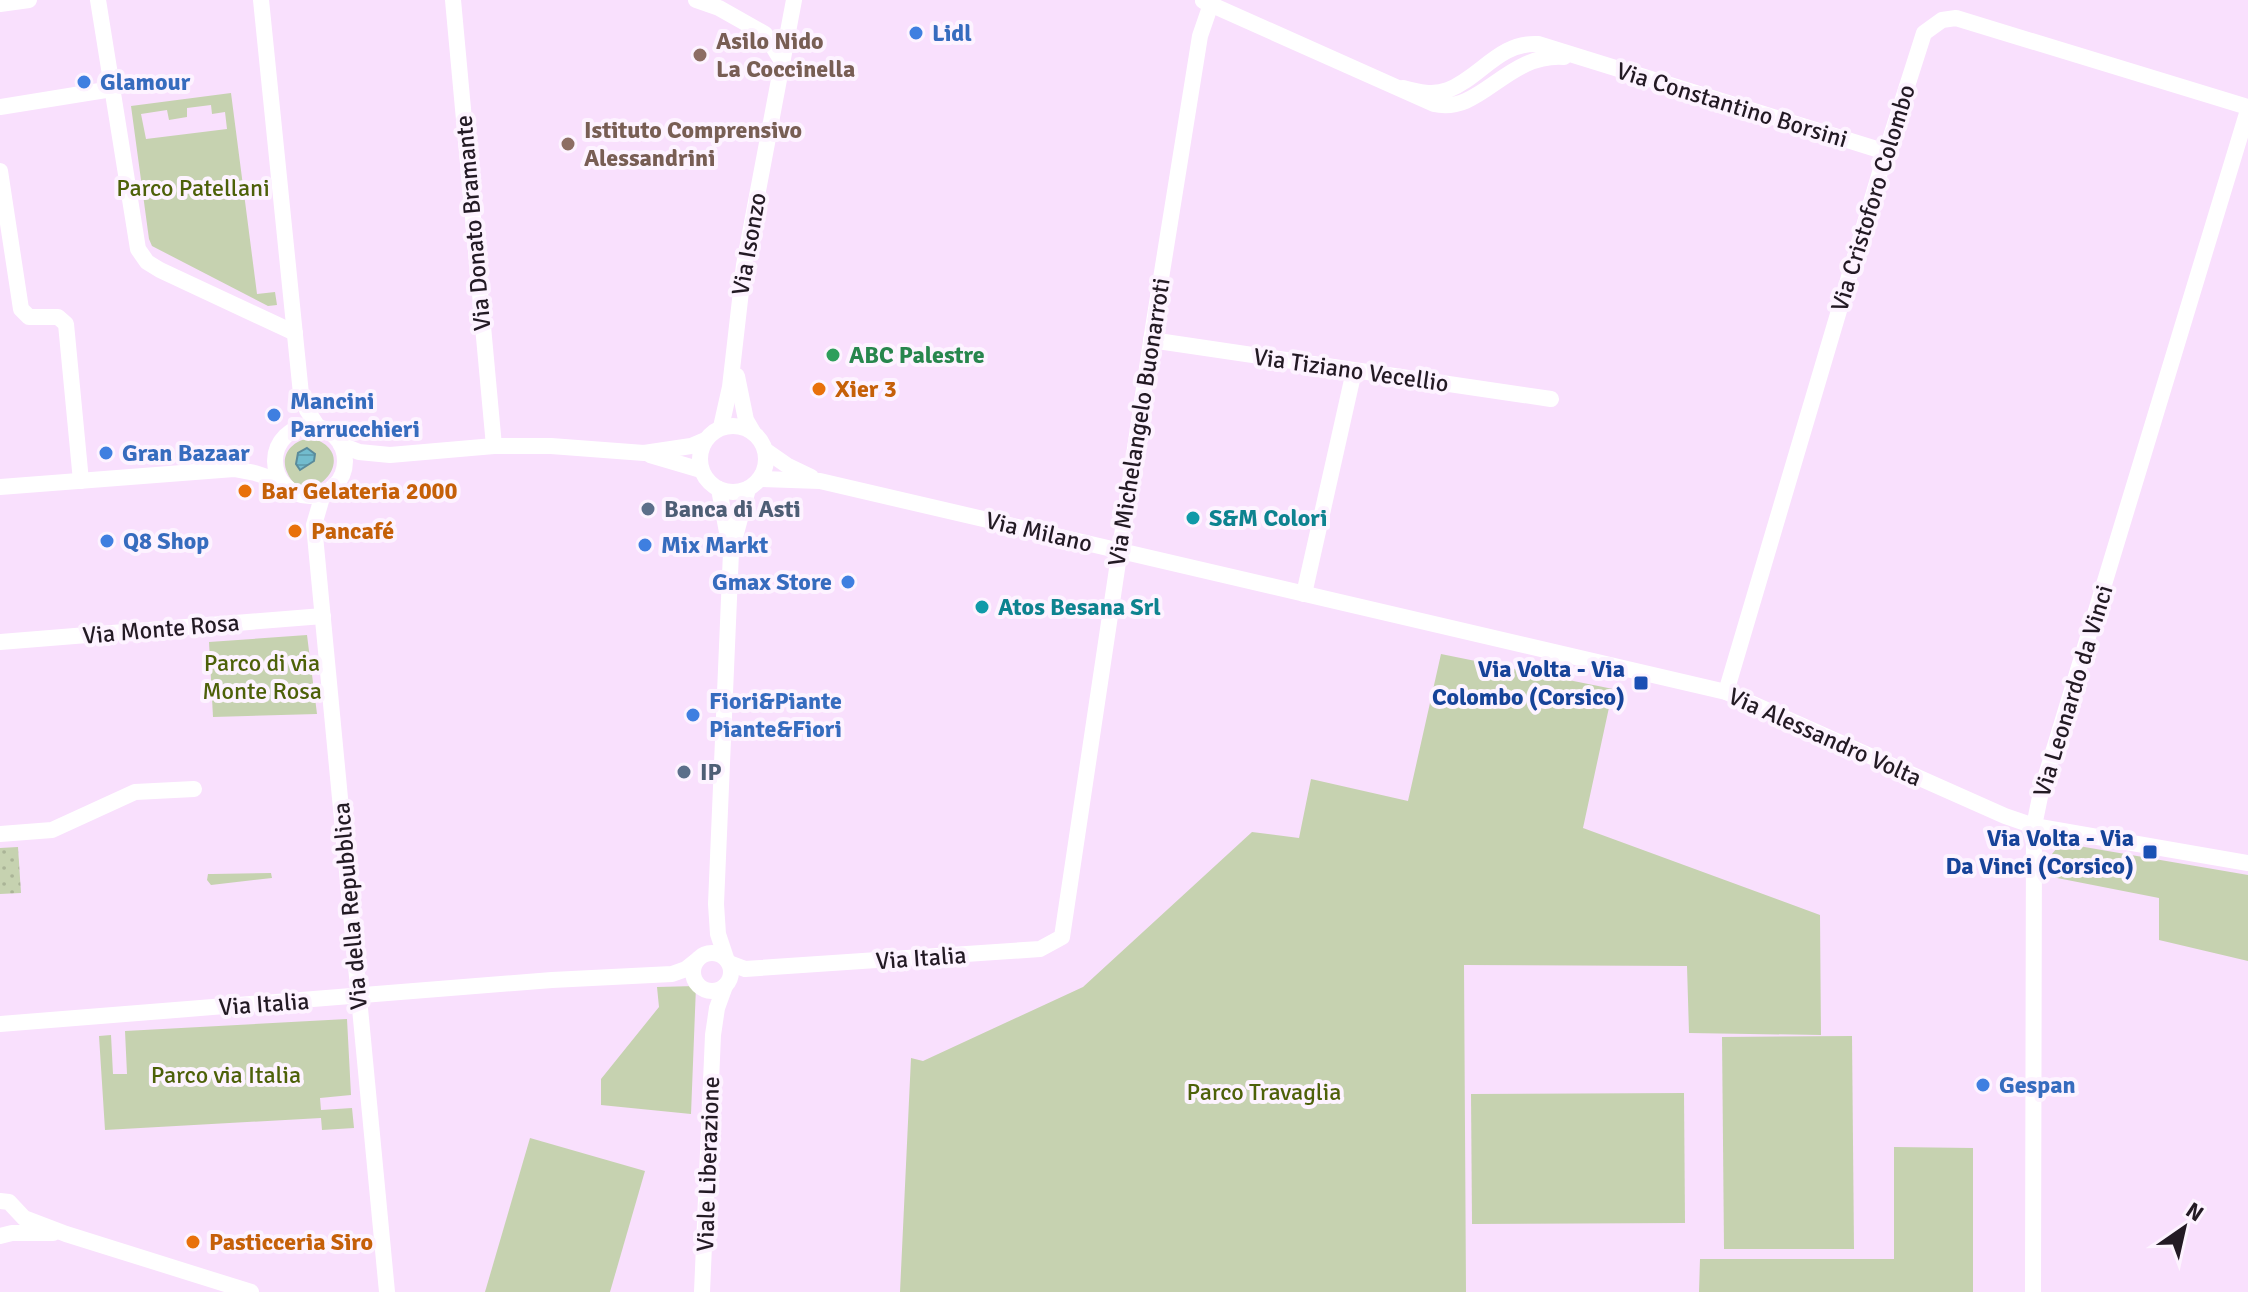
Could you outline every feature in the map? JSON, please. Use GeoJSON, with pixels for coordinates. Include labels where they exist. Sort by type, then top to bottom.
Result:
{"type":"FeatureCollection","features":[{"type":"Feature","properties":{"kind":"street"},"geometry":{"type":"LineString","coordinates":[[0,4],[29,0]]}},
{"type":"Feature","properties":{"kind":"street"},"geometry":{"type":"LineString","coordinates":[[98,0],[133,227],[142,256],[160,270],[295,333]]}},
{"type":"Feature","properties":{"kind":"street"},"geometry":{"type":"LineString","coordinates":[[261,0],[301,394],[318,427]]}},
{"type":"Feature","properties":{"kind":"street","name":"Via Donato Bramante"},"geometry":{"type":"LineString","coordinates":[[453,0],[494,446]]}},
{"type":"Feature","properties":{"kind":"street"},"geometry":{"type":"LineString","coordinates":[[696,0],[719,8],[765,34],[783,63]]}},
{"type":"Feature","properties":{"kind":"street","name":"Via Isonzo"},"geometry":{"type":"LineString","coordinates":[[721,427],[727,404],[744,265],[794,0]]}},
{"type":"Feature","properties":{"kind":"street","name":"Via Constantino Borsini"},"geometry":{"type":"LineString","coordinates":[[1207,2],[1403,88],[1427,93],[1449,90],[1515,46],[1538,44],[1886,152]]}},
{"type":"Feature","properties":{"kind":"street","name":"Via Michelangelo Buonarroti"},"geometry":{"type":"LineString","coordinates":[[1062,937],[1151,340],[1207,2]]}},
{"type":"Feature","properties":{"kind":"street","name":"Via Cristoforo Colombo"},"geometry":{"type":"LineString","coordinates":[[1726,692],[1924,33],[1942,20],[1956,18],[2248,108]]}},
{"type":"Feature","properties":{"kind":"street"},"geometry":{"type":"LineString","coordinates":[[0,107],[112,89]]}},
{"type":"Feature","properties":{"kind":"street","name":"Via Leonardo da Vinci"},"geometry":{"type":"LineString","coordinates":[[2033,1292],[2034,826],[2041,792],[2248,108]]}},
{"type":"Feature","properties":{"kind":"street"},"geometry":{"type":"LineString","coordinates":[[0,171],[21,309],[29,317],[58,317],[66,324],[81,481]]}},
{"type":"Feature","properties":{"kind":"street","name":"Via Tiziano Vecellio"},"geometry":{"type":"LineString","coordinates":[[1151,340],[1551,399]]}},
{"type":"Feature","properties":{"kind":"street","name":"Via Isonzo"},"geometry":{"type":"LineString","coordinates":[[735,347],[739,393],[746,420],[753,432]]}},
{"type":"Feature","properties":{"kind":"street"},"geometry":{"type":"LineString","coordinates":[[1304,594],[1354,371]]}},
{"type":"Feature","properties":{"kind":"street"},"geometry":{"type":"LineString","coordinates":[[291,432],[301,394]]}},
{"type":"Feature","properties":{"kind":"street"},"geometry":{"type":"LineString","coordinates":[[644,453],[691,446],[705,440],[721,427],[732,425],[753,432],[761,440],[765,450],[765,470],[754,484],[731,552]]}},
{"type":"Feature","properties":{"kind":"street"},"geometry":{"type":"LineString","coordinates":[[0,487],[234,469],[282,482],[300,495],[323,494],[339,482],[343,473],[345,459],[341,445],[331,433],[318,427],[304,427],[291,432],[284,437],[276,452],[275,468],[282,482]]}},
{"type":"Feature","properties":{"kind":"street"},"geometry":{"type":"LineString","coordinates":[[705,440],[699,455],[701,470],[708,482],[719,489],[738,492],[754,484]]}},
{"type":"Feature","properties":{"kind":"street"},"geometry":{"type":"LineString","coordinates":[[341,445],[359,452],[390,455]]}},
{"type":"Feature","properties":{"kind":"street"},"geometry":{"type":"LineString","coordinates":[[343,473],[356,464],[390,455],[494,446],[551,446],[644,453],[701,470]]}},
{"type":"Feature","properties":{"kind":"street","name":"Via Milano"},"geometry":{"type":"LineString","coordinates":[[765,450],[788,466],[820,481],[1304,594]]}},
{"type":"Feature","properties":{"kind":"street"},"geometry":{"type":"LineString","coordinates":[[234,469],[276,452]]}},
{"type":"Feature","properties":{"kind":"street","name":"Via Milano"},"geometry":{"type":"LineString","coordinates":[[754,484],[820,481]]}},
{"type":"Feature","properties":{"kind":"street"},"geometry":{"type":"LineString","coordinates":[[716,904],[710,932],[693,971],[698,984],[715,991],[725,986],[731,975],[718,934],[716,904],[731,552],[719,489]]}},
{"type":"Feature","properties":{"kind":"street","name":"Via della Repubblica"},"geometry":{"type":"LineString","coordinates":[[314,525],[323,494]]}},
{"type":"Feature","properties":{"kind":"street","name":"Via della Repubblica"},"geometry":{"type":"LineString","coordinates":[[300,495],[314,525],[385,1290]]}},
{"type":"Feature","properties":{"kind":"street","name":"Via Alessandro Volta"},"geometry":{"type":"LineString","coordinates":[[1304,594],[1726,692],[2034,826],[2248,863]]}},
{"type":"Feature","properties":{"kind":"street","name":"Via Monte Rosa"},"geometry":{"type":"LineString","coordinates":[[0,642],[323,616]]}},
{"type":"Feature","properties":{"kind":"street"},"geometry":{"type":"LineString","coordinates":[[0,834],[52,830],[135,792],[194,789]]}},
{"type":"Feature","properties":{"kind":"street","name":"Via Italia"},"geometry":{"type":"LineString","coordinates":[[728,960],[745,969],[1040,949],[1062,937]]}},
{"type":"Feature","properties":{"kind":"street"},"geometry":{"type":"LineString","coordinates":[[697,959],[716,953],[728,960]]}},
{"type":"Feature","properties":{"kind":"street","name":"Via Italia"},"geometry":{"type":"LineString","coordinates":[[0,1024],[552,980],[672,974],[686,969],[697,959]]}},
{"type":"Feature","properties":{"kind":"street","name":"Via Italia"},"geometry":{"type":"LineString","coordinates":[[672,974],[698,984]]}},
{"type":"Feature","properties":{"kind":"street","name":"Viale Liberazione"},"geometry":{"type":"LineString","coordinates":[[698,984],[710,1008],[713,1035]]}},
{"type":"Feature","properties":{"kind":"street","name":"Viale Liberazione"},"geometry":{"type":"LineString","coordinates":[[702,1292],[713,1035],[717,1008],[725,986]]}},
{"type":"Feature","properties":{"kind":"street"},"geometry":{"type":"LineString","coordinates":[[1,1200],[9,1202],[29,1220],[66,1234],[251,1292]]}},
{"type":"Feature","properties":{"kind":"street"},"geometry":{"type":"LineString","coordinates":[[0,1253],[6,1235],[18,1224],[18,1212]]}},
{"type":"Feature","properties":{"kind":"street"},"geometry":{"type":"LineString","coordinates":[[6,1235],[66,1234]]}},
{"type":"Feature","properties":{"kind":"green space","name":"Parco Patellani"},"geometry":{"type":"Polygon","coordinates":[[[231,93],[257,294],[275,292],[277,305],[268,306],[152,246],[131,106],[231,93]],[[211,105],[187,108],[187,117],[169,120],[167,110],[141,114],[146,139],[227,129],[225,112],[212,114],[211,105]]]}},
{"type":"Feature","properties":{"kind":"green space"},"geometry":{"type":"Polygon","coordinates":[[[312,438],[327,446],[333,457],[333,468],[317,485],[306,488],[295,484],[287,472],[285,459],[294,444],[312,438]]]}},
{"type":"Feature","properties":{"kind":"green space","name":"Parco di via Monte Rosa"},"geometry":{"type":"Polygon","coordinates":[[[307,635],[317,714],[213,717],[209,642],[307,635]]]}},
{"type":"Feature","properties":{"kind":"green space","name":"Parco Travaglia"},"geometry":{"type":"Polygon","coordinates":[[[1441,654],[1613,689],[1583,828],[1820,915],[1821,1035],[1689,1033],[1687,966],[1464,965],[1466,1292],[900,1292],[911,1058],[923,1061],[1083,987],[1252,832],[1299,838],[1311,779],[1408,801],[1441,654]]]}},
{"type":"Feature","properties":{"kind":"green space"},"geometry":{"type":"Polygon","coordinates":[[[2061,843],[2248,875],[2248,961],[2159,940],[2159,898],[2052,877],[2052,854],[2061,843]]]}},
{"type":"Feature","properties":{"kind":"green space"},"geometry":{"type":"Polygon","coordinates":[[[18,847],[21,893],[0,894],[0,848],[18,847]]]}},
{"type":"Feature","properties":{"kind":"green space"},"geometry":{"type":"Polygon","coordinates":[[[271,873],[272,878],[211,885],[207,880],[208,874],[271,873]]]}},
{"type":"Feature","properties":{"kind":"green space"},"geometry":{"type":"Polygon","coordinates":[[[696,986],[691,1114],[601,1105],[601,1079],[659,1007],[657,987],[696,986]]]}},
{"type":"Feature","properties":{"kind":"green space","name":"Parco via Italia"},"geometry":{"type":"Polygon","coordinates":[[[347,1019],[351,1095],[320,1098],[321,1110],[352,1108],[354,1128],[322,1130],[321,1118],[105,1130],[99,1036],[111,1035],[113,1074],[127,1074],[125,1031],[347,1019]]]}},
{"type":"Feature","properties":{"kind":"green space"},"geometry":{"type":"Polygon","coordinates":[[[1852,1036],[1854,1249],[1724,1249],[1722,1037],[1852,1036]]]}},
{"type":"Feature","properties":{"kind":"green space"},"geometry":{"type":"Polygon","coordinates":[[[1684,1093],[1685,1223],[1472,1224],[1471,1094],[1684,1093]]]}},
{"type":"Feature","properties":{"kind":"green space"},"geometry":{"type":"Polygon","coordinates":[[[530,1138],[645,1171],[610,1292],[485,1292],[530,1138]]]}},
{"type":"Feature","properties":{"kind":"green space"},"geometry":{"type":"Polygon","coordinates":[[[1894,1147],[1973,1148],[1973,1292],[1699,1292],[1700,1259],[1894,1259],[1894,1147]]]}},
{"type":"Feature","properties":{"kind":"water"},"geometry":{"type":"Polygon","coordinates":[[[307,448],[315,454],[314,461],[300,470],[296,464],[298,453],[307,448]]]}},
{"type":"Feature","properties":{"kind":"place","name":"Lidl"},"geometry":{"type":"Point","coordinates":[916,33]}},
{"type":"Feature","properties":{"kind":"place","name":"Asilo Nido La Coccinella"},"geometry":{"type":"Point","coordinates":[700,55]}},
{"type":"Feature","properties":{"kind":"place","name":"Glamour"},"geometry":{"type":"Point","coordinates":[84,82]}},
{"type":"Feature","properties":{"kind":"place","name":"Istituto Comprensivo Alessandrini"},"geometry":{"type":"Point","coordinates":[568,144]}},
{"type":"Feature","properties":{"kind":"place","name":"ABC Palestre"},"geometry":{"type":"Point","coordinates":[833,355]}},
{"type":"Feature","properties":{"kind":"place","name":"Xier 3"},"geometry":{"type":"Point","coordinates":[819,389]}},
{"type":"Feature","properties":{"kind":"place","name":"Mancini Parrucchieri"},"geometry":{"type":"Point","coordinates":[274,415]}},
{"type":"Feature","properties":{"kind":"place","name":"Gran Bazaar"},"geometry":{"type":"Point","coordinates":[106,453]}},
{"type":"Feature","properties":{"kind":"place","name":"Bar Gelateria 2000"},"geometry":{"type":"Point","coordinates":[245,491]}},
{"type":"Feature","properties":{"kind":"place","name":"Banca di Asti"},"geometry":{"type":"Point","coordinates":[648,509]}},
{"type":"Feature","properties":{"kind":"place","name":"S&M Colori"},"geometry":{"type":"Point","coordinates":[1193,518]}},
{"type":"Feature","properties":{"kind":"place","name":"Pancafé"},"geometry":{"type":"Point","coordinates":[295,531]}},
{"type":"Feature","properties":{"kind":"place","name":"Q8 Shop"},"geometry":{"type":"Point","coordinates":[107,541]}},
{"type":"Feature","properties":{"kind":"place","name":"Mix Markt"},"geometry":{"type":"Point","coordinates":[645,545]}},
{"type":"Feature","properties":{"kind":"place","name":"Gmax Store"},"geometry":{"type":"Point","coordinates":[848,582]}},
{"type":"Feature","properties":{"kind":"place","name":"Atos Besana Srl"},"geometry":{"type":"Point","coordinates":[982,607]}},
{"type":"Feature","properties":{"kind":"place","name":"Via Volta - Via Colombo (Corsico)"},"geometry":{"type":"Point","coordinates":[1641,683]}},
{"type":"Feature","properties":{"kind":"place","name":"Fiori&Piante Piante&Fiori"},"geometry":{"type":"Point","coordinates":[693,715]}},
{"type":"Feature","properties":{"kind":"place","name":"IP"},"geometry":{"type":"Point","coordinates":[684,772]}},
{"type":"Feature","properties":{"kind":"place","name":"Via Volta - Via Da Vinci (Corsico)"},"geometry":{"type":"Point","coordinates":[2150,852]}},
{"type":"Feature","properties":{"kind":"place","name":"Gespan"},"geometry":{"type":"Point","coordinates":[1983,1085]}},
{"type":"Feature","properties":{"kind":"place","name":"Pasticceria Siro"},"geometry":{"type":"Point","coordinates":[193,1242]}}]}
